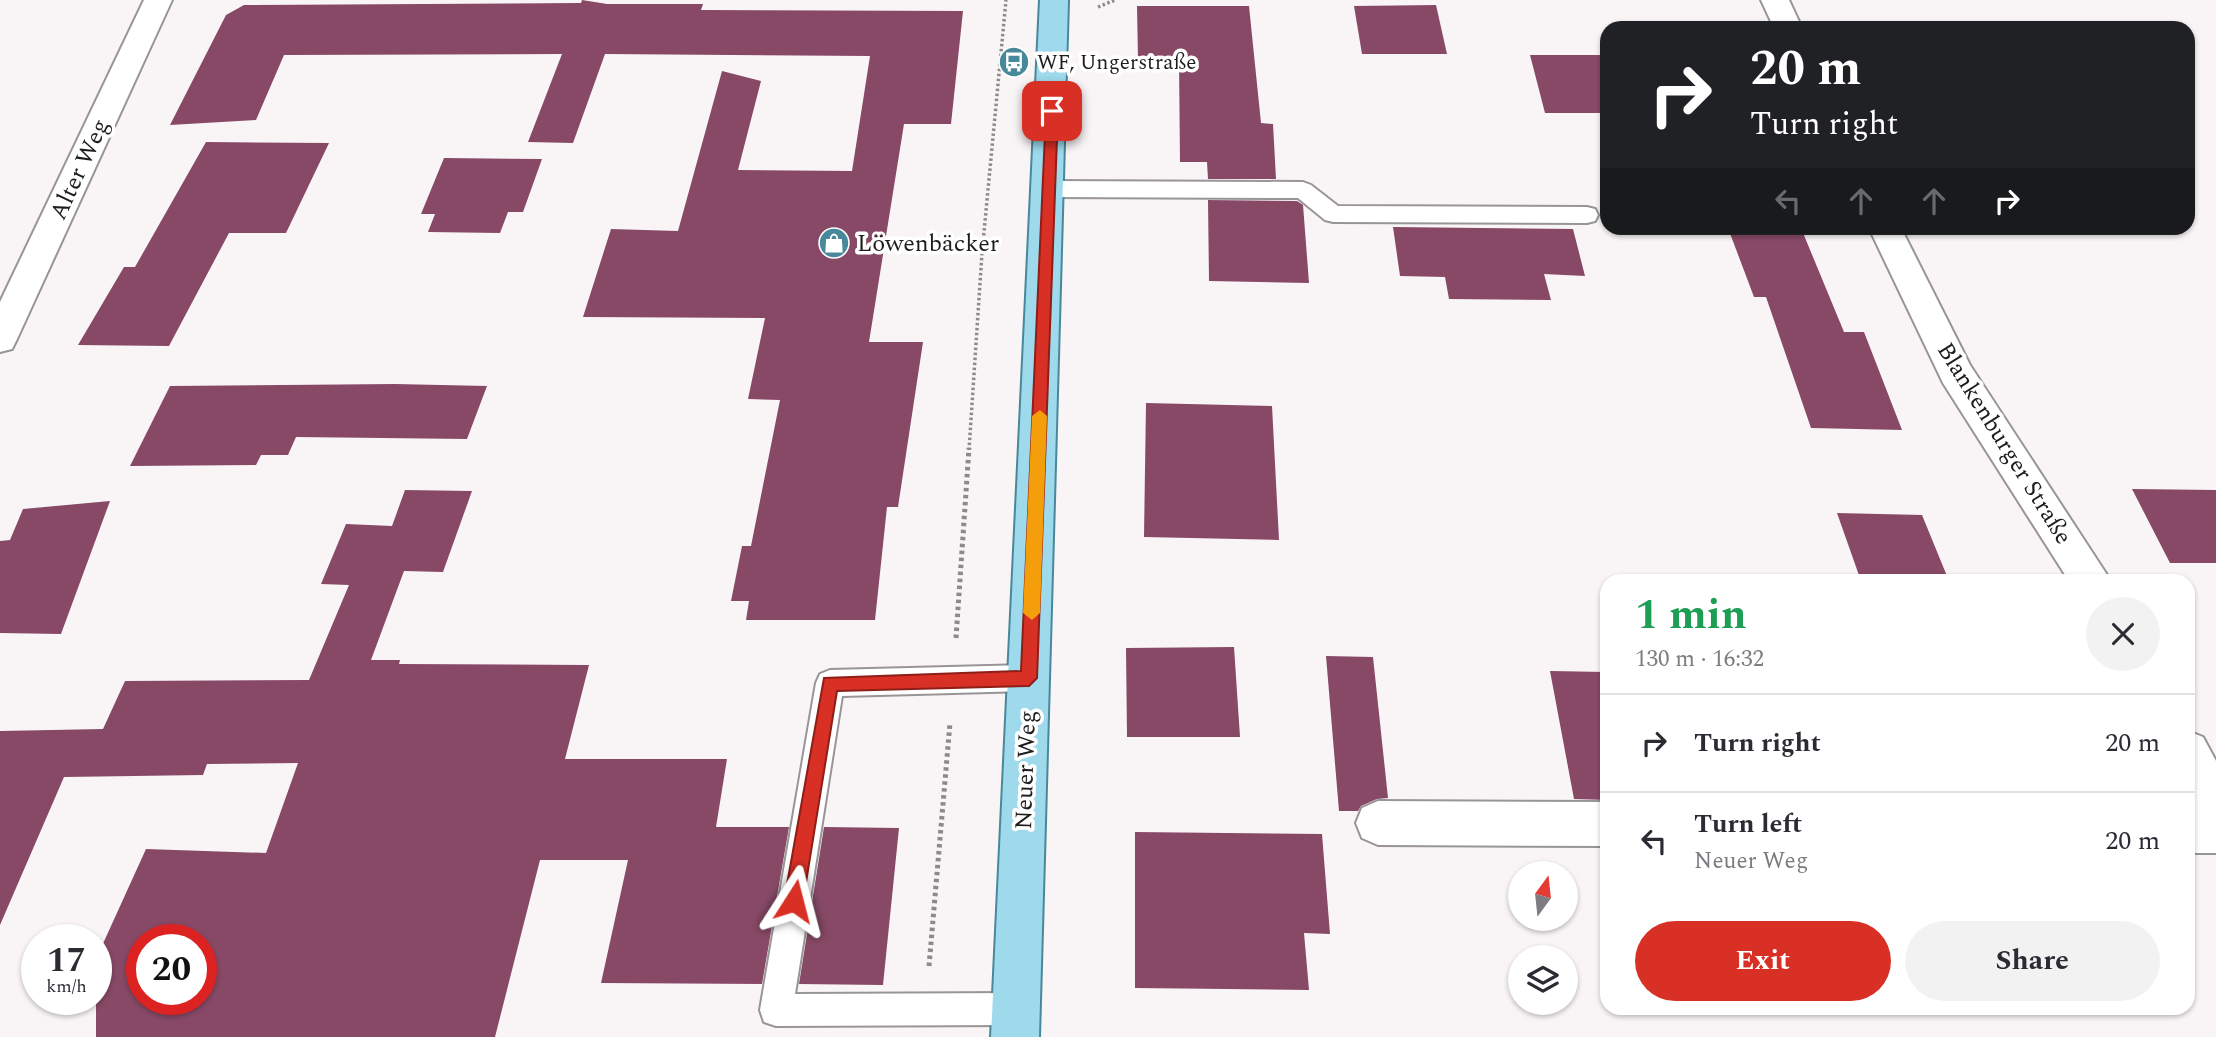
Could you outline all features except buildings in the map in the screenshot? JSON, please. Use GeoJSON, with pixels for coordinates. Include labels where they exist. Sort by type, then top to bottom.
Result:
{"type":"FeatureCollection","features":[{"type":"Feature","properties":{"kind":"main road","name":"Neuer Weg"},"geometry":{"type":"LineString","coordinates":[[1015,1023],[1049,189],[1054,0]]}},
{"type":"Feature","properties":{"kind":"street","name":"Alter Weg"},"geometry":{"type":"LineString","coordinates":[[0,339],[158,0]]}},
{"type":"Feature","properties":{"kind":"street"},"geometry":{"type":"LineString","coordinates":[[1775,0],[1785,21]]}},
{"type":"Feature","properties":{"kind":"street","name":"Blankenburger Straße"},"geometry":{"type":"LineString","coordinates":[[1888,235],[1956,373],[2086,574]]}},
{"type":"Feature","properties":{"kind":"street"},"geometry":{"type":"LineString","coordinates":[[2195,765],[2216,807]]}},
{"type":"Feature","properties":{"kind":"street"},"geometry":{"type":"LineString","coordinates":[[1378,823],[1600,824]]}},
{"type":"Feature","properties":{"kind":"street"},"geometry":{"type":"LineString","coordinates":[[2195,831],[2216,831]]}},
{"type":"Feature","properties":{"kind":"lane"},"geometry":{"type":"LineString","coordinates":[[1049,189],[1303,190],[1333,214],[1587,215]]}},
{"type":"Feature","properties":{"kind":"lane"},"geometry":{"type":"LineString","coordinates":[[1015,1023],[925,1009],[776,1010],[830,683],[1029,678]]}},
{"type":"Feature","properties":{"kind":"path"},"geometry":{"type":"LineString","coordinates":[[925,1009],[953,680],[982,253],[1006,0]]}},
{"type":"Feature","properties":{"kind":"slow traffic"},"geometry":{"type":"LineString","coordinates":[[1032,613],[1040,416]]}},
{"type":"Feature","properties":{"kind":"place","name":"WF, Ungerstraße"},"geometry":{"type":"Point","coordinates":[1014,62]}},
{"type":"Feature","properties":{"kind":"place","name":"Löwenbäcker"},"geometry":{"type":"Point","coordinates":[834,243]}},
{"type":"Feature","properties":{"kind":"route"},"geometry":{"type":"LineString","coordinates":[[794,901],[830,683],[1029,678],[1052,111]]}}]}
